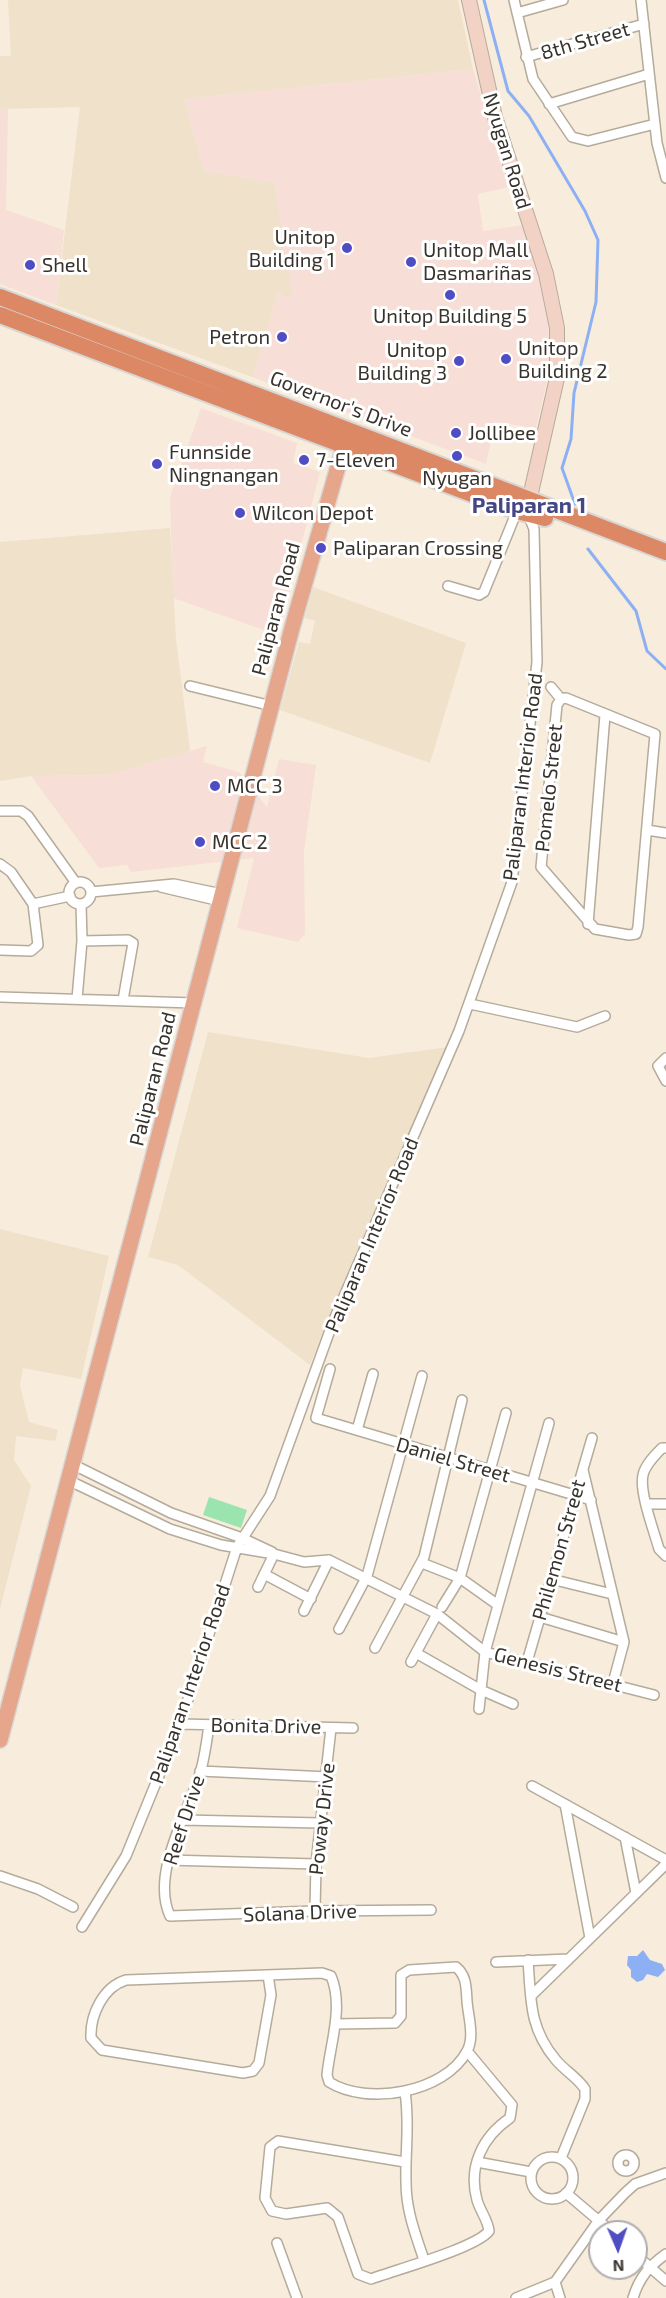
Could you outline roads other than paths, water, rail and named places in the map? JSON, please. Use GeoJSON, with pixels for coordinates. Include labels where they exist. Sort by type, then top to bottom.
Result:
{"type":"FeatureCollection","features":[{"type":"Feature","properties":{"kind":"highway","name":"Governor's Drive"},"geometry":{"type":"LineString","coordinates":[[0,297],[346,438],[666,564]]}},
{"type":"Feature","properties":{"kind":"highway","name":"Governor's Drive"},"geometry":{"type":"LineString","coordinates":[[0,315],[346,438]]}},
{"type":"Feature","properties":{"kind":"highway","name":"Governor's Drive"},"geometry":{"type":"LineString","coordinates":[[524,508],[666,552]]}},
{"type":"Feature","properties":{"kind":"main road","name":"Nyugan Road"},"geometry":{"type":"LineString","coordinates":[[469,0],[495,117],[546,274],[558,328],[557,378],[524,508]]}},
{"type":"Feature","properties":{"kind":"main road","name":"Paliparan Road"},"geometry":{"type":"LineString","coordinates":[[0,1740],[70,1481],[272,706],[346,438]]}},
{"type":"Feature","properties":{"kind":"street"},"geometry":{"type":"LineString","coordinates":[[514,0],[533,80],[572,136],[588,141],[655,124]]}},
{"type":"Feature","properties":{"kind":"street"},"geometry":{"type":"LineString","coordinates":[[517,13],[563,0]]}},
{"type":"Feature","properties":{"kind":"street"},"geometry":{"type":"LineString","coordinates":[[641,0],[655,124],[666,178]]}},
{"type":"Feature","properties":{"kind":"street","name":"8th Street"},"geometry":{"type":"LineString","coordinates":[[526,57],[644,24]]}},
{"type":"Feature","properties":{"kind":"street"},"geometry":{"type":"LineString","coordinates":[[549,104],[649,74]]}},
{"type":"Feature","properties":{"kind":"street"},"geometry":{"type":"LineString","coordinates":[[448,586],[478,595],[484,592],[524,508]]}},
{"type":"Feature","properties":{"kind":"street","name":"Paliparan Interior Road"},"geometry":{"type":"LineString","coordinates":[[82,1927],[126,1856],[180,1724],[237,1547],[270,1496],[333,1322],[470,1004],[512,882],[537,662],[534,529],[524,508]]}},
{"type":"Feature","properties":{"kind":"street"},"geometry":{"type":"LineString","coordinates":[[190,686],[272,706]]}},
{"type":"Feature","properties":{"kind":"street"},"geometry":{"type":"LineString","coordinates":[[551,687],[564,699],[649,730],[655,734],[636,934],[629,935],[595,929],[588,924],[605,714]]}},
{"type":"Feature","properties":{"kind":"street","name":"Pomelo Street"},"geometry":{"type":"LineString","coordinates":[[564,699],[557,705],[541,867],[588,924]]}},
{"type":"Feature","properties":{"kind":"street"},"geometry":{"type":"LineString","coordinates":[[0,811],[21,811],[28,816],[76,883],[87,885],[91,892]]}},
{"type":"Feature","properties":{"kind":"street"},"geometry":{"type":"LineString","coordinates":[[647,830],[666,833]]}},
{"type":"Feature","properties":{"kind":"street"},"geometry":{"type":"LineString","coordinates":[[0,864],[11,872],[33,904],[38,945],[36,950],[0,950]]}},
{"type":"Feature","properties":{"kind":"street"},"geometry":{"type":"LineString","coordinates":[[76,883],[70,888],[73,901],[81,904],[87,901],[91,892]]}},
{"type":"Feature","properties":{"kind":"street"},"geometry":{"type":"LineString","coordinates":[[91,892],[174,884],[221,898]]}},
{"type":"Feature","properties":{"kind":"street"},"geometry":{"type":"LineString","coordinates":[[33,904],[70,896]]}},
{"type":"Feature","properties":{"kind":"street"},"geometry":{"type":"LineString","coordinates":[[77,999],[82,941],[81,904]]}},
{"type":"Feature","properties":{"kind":"street"},"geometry":{"type":"LineString","coordinates":[[82,941],[128,940],[133,943],[123,1000]]}},
{"type":"Feature","properties":{"kind":"street"},"geometry":{"type":"LineString","coordinates":[[1,998],[194,1003]]}},
{"type":"Feature","properties":{"kind":"street"},"geometry":{"type":"LineString","coordinates":[[470,1004],[578,1027],[605,1016]]}},
{"type":"Feature","properties":{"kind":"street"},"geometry":{"type":"LineString","coordinates":[[666,1058],[658,1066],[666,1081]]}},
{"type":"Feature","properties":{"kind":"street","name":"Daniel Street"},"geometry":{"type":"LineString","coordinates":[[330,1369],[316,1418],[591,1500]]}},
{"type":"Feature","properties":{"kind":"street"},"geometry":{"type":"LineString","coordinates":[[357,1430],[374,1374]]}},
{"type":"Feature","properties":{"kind":"street"},"geometry":{"type":"LineString","coordinates":[[339,1629],[367,1576],[422,1376]]}},
{"type":"Feature","properties":{"kind":"street"},"geometry":{"type":"LineString","coordinates":[[375,1648],[422,1563],[462,1400]]}},
{"type":"Feature","properties":{"kind":"street"},"geometry":{"type":"LineString","coordinates":[[506,1413],[460,1578],[413,1658],[513,1704]]}},
{"type":"Feature","properties":{"kind":"street"},"geometry":{"type":"LineString","coordinates":[[479,1708],[485,1652],[549,1423]]}},
{"type":"Feature","properties":{"kind":"street","name":"Philemon Street"},"geometry":{"type":"LineString","coordinates":[[527,1662],[592,1438]]}},
{"type":"Feature","properties":{"kind":"street"},"geometry":{"type":"LineString","coordinates":[[666,1448],[655,1455],[643,1474],[642,1486],[659,1549],[666,1556]]}},
{"type":"Feature","properties":{"kind":"street","name":"Genesis Street"},"geometry":{"type":"LineString","coordinates":[[74,1465],[171,1514],[242,1538],[274,1554]]}},
{"type":"Feature","properties":{"kind":"street"},"geometry":{"type":"LineString","coordinates":[[583,1469],[624,1642],[613,1683]]}},
{"type":"Feature","properties":{"kind":"street","name":"Genesis Street"},"geometry":{"type":"LineString","coordinates":[[70,1481],[170,1529],[304,1562],[329,1560],[367,1576],[405,1597],[440,1611],[485,1652],[654,1695]]}},
{"type":"Feature","properties":{"kind":"street"},"geometry":{"type":"LineString","coordinates":[[128,1509],[135,1495]]}},
{"type":"Feature","properties":{"kind":"street"},"geometry":{"type":"LineString","coordinates":[[648,1504],[666,1504]]}},
{"type":"Feature","properties":{"kind":"street"},"geometry":{"type":"LineString","coordinates":[[258,1587],[274,1554]]}},
{"type":"Feature","properties":{"kind":"street"},"geometry":{"type":"LineString","coordinates":[[304,1611],[329,1560]]}},
{"type":"Feature","properties":{"kind":"street"},"geometry":{"type":"LineString","coordinates":[[422,1563],[460,1578],[498,1605]]}},
{"type":"Feature","properties":{"kind":"street"},"geometry":{"type":"LineString","coordinates":[[264,1574],[311,1599]]}},
{"type":"Feature","properties":{"kind":"street"},"geometry":{"type":"LineString","coordinates":[[551,1579],[612,1594]]}},
{"type":"Feature","properties":{"kind":"street"},"geometry":{"type":"LineString","coordinates":[[540,1617],[624,1642]]}},
{"type":"Feature","properties":{"kind":"street","name":"Bonita Drive"},"geometry":{"type":"LineString","coordinates":[[180,1724],[353,1728]]}},
{"type":"Feature","properties":{"kind":"street","name":"Reef Drive"},"geometry":{"type":"LineString","coordinates":[[170,1916],[165,1890],[167,1860],[200,1771],[209,1725]]}},
{"type":"Feature","properties":{"kind":"street","name":"Poway Drive"},"geometry":{"type":"LineString","coordinates":[[315,1911],[316,1864],[332,1728]]}},
{"type":"Feature","properties":{"kind":"street"},"geometry":{"type":"LineString","coordinates":[[200,1771],[328,1777]]}},
{"type":"Feature","properties":{"kind":"street"},"geometry":{"type":"LineString","coordinates":[[531,1996],[666,1862],[532,1786]]}},
{"type":"Feature","properties":{"kind":"street"},"geometry":{"type":"LineString","coordinates":[[565,1804],[590,1938]]}},
{"type":"Feature","properties":{"kind":"street"},"geometry":{"type":"LineString","coordinates":[[183,1820],[320,1823]]}},
{"type":"Feature","properties":{"kind":"street"},"geometry":{"type":"LineString","coordinates":[[625,1837],[636,1893]]}},
{"type":"Feature","properties":{"kind":"street"},"geometry":{"type":"LineString","coordinates":[[167,1860],[316,1864]]}},
{"type":"Feature","properties":{"kind":"street"},"geometry":{"type":"LineString","coordinates":[[0,1876],[38,1889],[73,1907]]}},
{"type":"Feature","properties":{"kind":"street","name":"Solana Drive"},"geometry":{"type":"LineString","coordinates":[[170,1916],[431,1910]]}},
{"type":"Feature","properties":{"kind":"street"},"geometry":{"type":"LineString","coordinates":[[496,1962],[569,1959]]}},
{"type":"Feature","properties":{"kind":"street"},"geometry":{"type":"LineString","coordinates":[[528,1960],[532,2016],[542,2040],[559,2063],[580,2081],[585,2089],[585,2099],[561,2158]]}},
{"type":"Feature","properties":{"kind":"street"},"geometry":{"type":"LineString","coordinates":[[268,1975],[271,1995],[259,2063],[253,2071],[243,2073],[102,2050],[91,2038],[97,2008],[115,1983],[126,1980],[322,1973],[331,1976],[335,1986],[335,2024],[328,2067],[329,2082],[359,2093],[383,2095],[405,2092],[436,2079],[467,2051],[471,2034],[465,1979],[456,1967],[409,1970],[401,1975],[401,2016],[395,2023],[335,2024]]}},
{"type":"Feature","properties":{"kind":"street"},"geometry":{"type":"LineString","coordinates":[[405,2163],[278,2141],[270,2147],[265,2198],[272,2211],[286,2214],[327,2208],[338,2217],[358,2274],[371,2279],[479,2240],[489,2231],[474,2189],[477,2162],[490,2133],[510,2118],[512,2105],[467,2051]]}},
{"type":"Feature","properties":{"kind":"street"},"geometry":{"type":"LineString","coordinates":[[405,2092],[410,2119],[405,2163],[408,2213],[424,2259]]}},
{"type":"Feature","properties":{"kind":"street"},"geometry":{"type":"LineString","coordinates":[[543,2158],[561,2158],[567,2162],[573,2174],[567,2193],[554,2199],[541,2196],[532,2186],[531,2172],[543,2158]]}},
{"type":"Feature","properties":{"kind":"street"},"geometry":{"type":"LineString","coordinates":[[477,2162],[531,2172]]}},
{"type":"Feature","properties":{"kind":"street"},"geometry":{"type":"LineString","coordinates":[[630,2170],[635,2184]]}},
{"type":"Feature","properties":{"kind":"street"},"geometry":{"type":"LineString","coordinates":[[567,2193],[599,2220],[635,2184],[666,2173]]}},
{"type":"Feature","properties":{"kind":"street"},"geometry":{"type":"LineString","coordinates":[[516,2298],[555,2282],[588,2236]]}},
{"type":"Feature","properties":{"kind":"street"},"geometry":{"type":"LineString","coordinates":[[276,2243],[297,2298]]}},
{"type":"Feature","properties":{"kind":"street"},"geometry":{"type":"LineString","coordinates":[[666,2254],[648,2267],[666,2281]]}},
{"type":"Feature","properties":{"kind":"street"},"geometry":{"type":"LineString","coordinates":[[633,2298],[640,2280]]}},
{"type":"Feature","properties":{"kind":"street"},"geometry":{"type":"LineString","coordinates":[[555,2282],[560,2298]]}},
{"type":"Feature","properties":{"kind":"water"},"geometry":{"type":"Polygon","coordinates":[[[643,1950],[650,1960],[662,1964],[665,1970],[658,1977],[647,1974],[643,1980],[637,1982],[631,1977],[631,1970],[627,1965],[628,1956],[637,1956],[643,1950]]]}},
{"type":"Feature","properties":{"kind":"waterway"},"geometry":{"type":"LineString","coordinates":[[484,0],[508,91],[529,116],[585,211],[598,240],[596,302],[574,393],[571,439],[562,468],[575,504]]}},
{"type":"Feature","properties":{"kind":"waterway"},"geometry":{"type":"LineString","coordinates":[[588,549],[636,611],[647,651],[666,669]]}},
{"type":"Feature","properties":{"kind":"place","name":"Unitop Building 1"},"geometry":{"type":"Point","coordinates":[347,248]}},
{"type":"Feature","properties":{"kind":"place","name":"Unitop Mall Dasmariñas"},"geometry":{"type":"Point","coordinates":[411,262]}},
{"type":"Feature","properties":{"kind":"place","name":"Shell"},"geometry":{"type":"Point","coordinates":[30,265]}},
{"type":"Feature","properties":{"kind":"place","name":"Unitop Building 5"},"geometry":{"type":"Point","coordinates":[450,295]}},
{"type":"Feature","properties":{"kind":"place","name":"Petron"},"geometry":{"type":"Point","coordinates":[282,337]}},
{"type":"Feature","properties":{"kind":"place","name":"Unitop Building 2"},"geometry":{"type":"Point","coordinates":[506,359]}},
{"type":"Feature","properties":{"kind":"place","name":"Unitop Building 3"},"geometry":{"type":"Point","coordinates":[459,361]}},
{"type":"Feature","properties":{"kind":"place","name":"Jollibee"},"geometry":{"type":"Point","coordinates":[456,433]}},
{"type":"Feature","properties":{"kind":"place","name":"Nyugan"},"geometry":{"type":"Point","coordinates":[457,456]}},
{"type":"Feature","properties":{"kind":"place","name":"7-Eleven"},"geometry":{"type":"Point","coordinates":[304,460]}},
{"type":"Feature","properties":{"kind":"place","name":"Funnside Ningnangan"},"geometry":{"type":"Point","coordinates":[157,464]}},
{"type":"Feature","properties":{"kind":"place","name":"Wilcon Depot"},"geometry":{"type":"Point","coordinates":[240,513]}},
{"type":"Feature","properties":{"kind":"place","name":"Paliparan Crossing"},"geometry":{"type":"Point","coordinates":[321,548]}},
{"type":"Feature","properties":{"kind":"place","name":"MCC 3"},"geometry":{"type":"Point","coordinates":[215,786]}},
{"type":"Feature","properties":{"kind":"place","name":"MCC 2"},"geometry":{"type":"Point","coordinates":[200,842]}},
{"type":"Feature","properties":{"kind":"district","name":"Paliparan 1"},"geometry":{"type":"Point","coordinates":[529,506]}}]}
